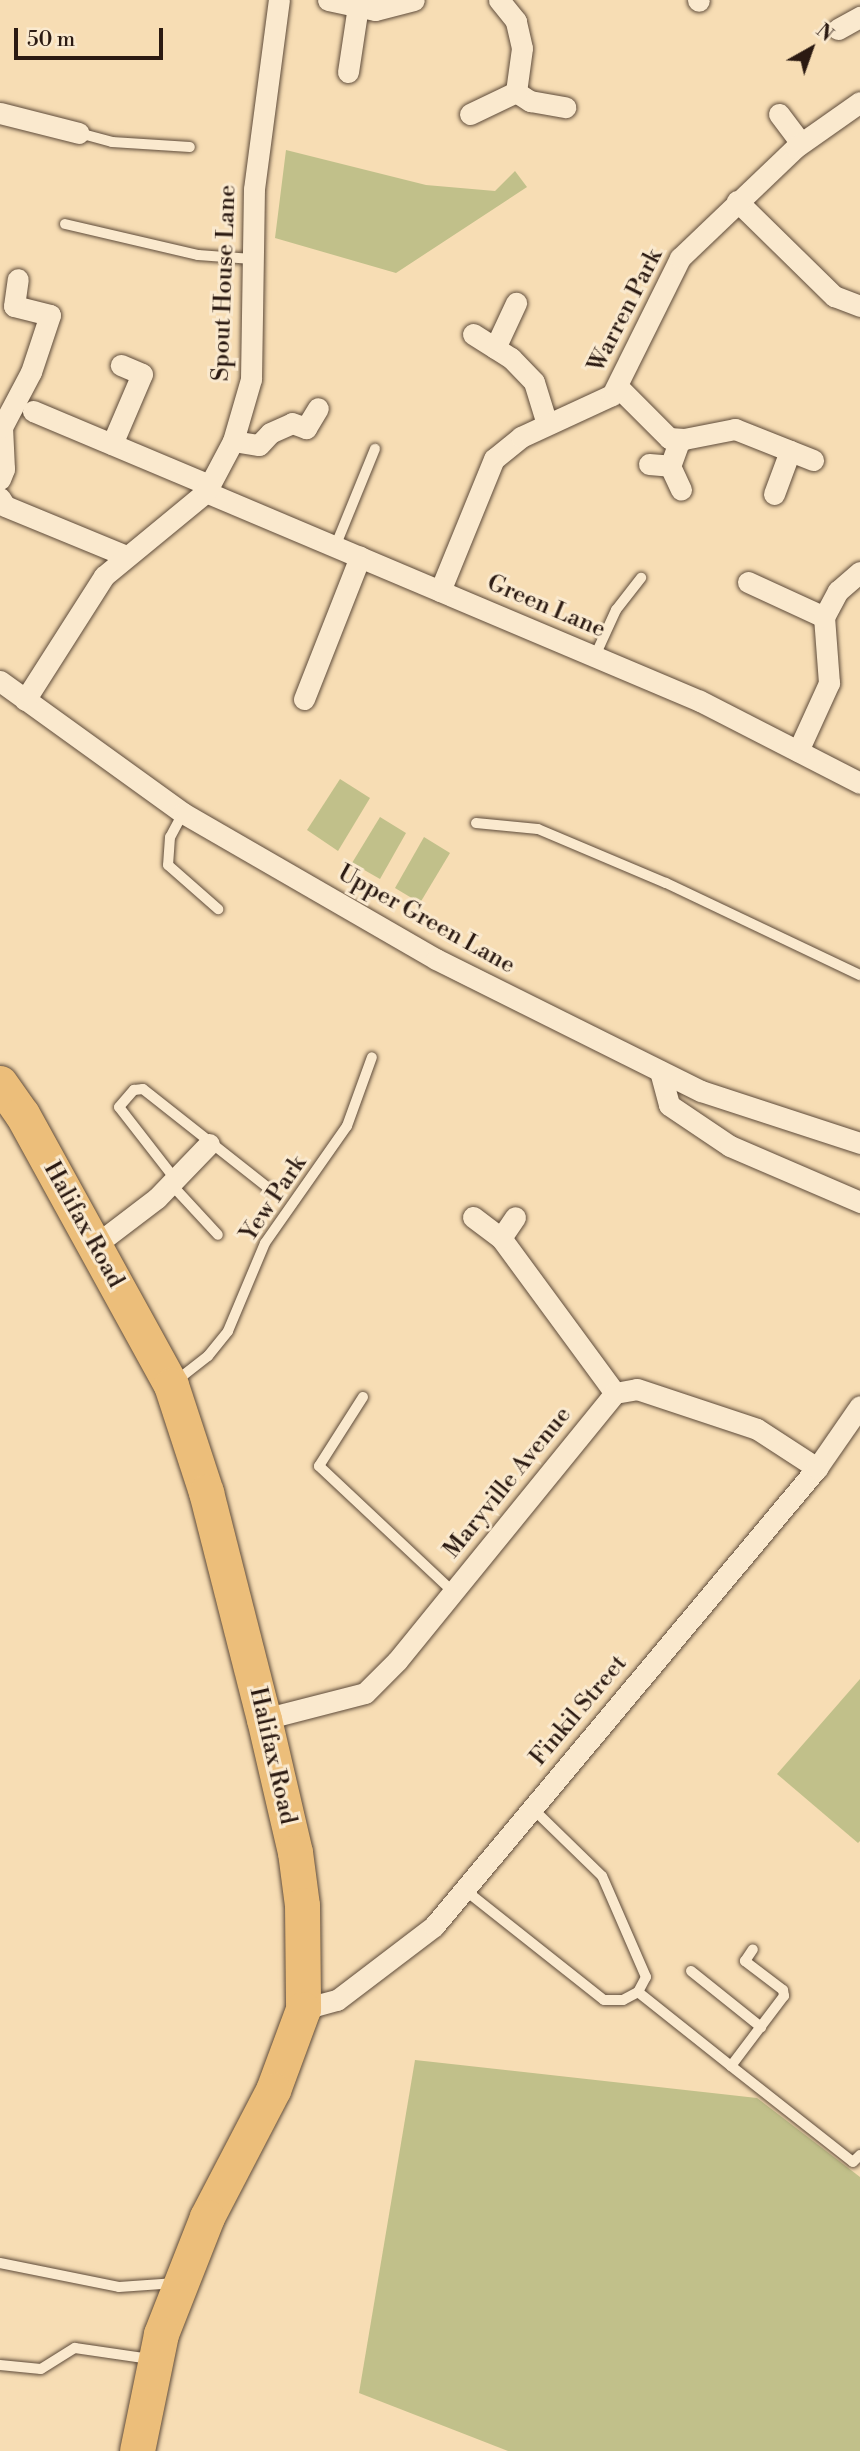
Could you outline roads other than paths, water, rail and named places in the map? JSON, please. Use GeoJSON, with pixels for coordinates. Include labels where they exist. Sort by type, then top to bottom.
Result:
{"type":"FeatureCollection","features":[{"type":"Feature","properties":{"kind":"main road","name":"Halifax Road"},"geometry":{"type":"LineString","coordinates":[[0,1083],[171,1385],[206,1492],[264,1719],[300,1891],[303,2009],[273,2090],[207,2217],[181,2282],[156,2360],[137,2451]]}},
{"type":"Feature","properties":{"kind":"street","name":"Spout House Lane"},"geometry":{"type":"LineString","coordinates":[[25,700],[104,576],[124,555],[207,489],[233,441],[251,379],[254,189],[279,0]]}},
{"type":"Feature","properties":{"kind":"street"},"geometry":{"type":"LineString","coordinates":[[328,0],[374,10],[414,0]]}},
{"type":"Feature","properties":{"kind":"street"},"geometry":{"type":"LineString","coordinates":[[499,0],[516,21],[522,48],[516,92]]}},
{"type":"Feature","properties":{"kind":"street"},"geometry":{"type":"LineString","coordinates":[[348,72],[358,6]]}},
{"type":"Feature","properties":{"kind":"street"},"geometry":{"type":"LineString","coordinates":[[838,29],[860,17]]}},
{"type":"Feature","properties":{"kind":"street"},"geometry":{"type":"LineString","coordinates":[[516,92],[530,101],[565,107]]}},
{"type":"Feature","properties":{"kind":"street"},"geometry":{"type":"LineString","coordinates":[[470,114],[516,92]]}},
{"type":"Feature","properties":{"kind":"street","name":"Warren Park"},"geometry":{"type":"LineString","coordinates":[[440,591],[494,459],[521,437],[612,395],[680,258],[801,143],[860,102]]}},
{"type":"Feature","properties":{"kind":"street"},"geometry":{"type":"LineString","coordinates":[[0,113],[79,133]]}},
{"type":"Feature","properties":{"kind":"street"},"geometry":{"type":"LineString","coordinates":[[779,114],[801,143]]}},
{"type":"Feature","properties":{"kind":"street"},"geometry":{"type":"LineString","coordinates":[[737,201],[834,296],[860,306]]}},
{"type":"Feature","properties":{"kind":"street"},"geometry":{"type":"LineString","coordinates":[[0,479],[5,469],[2,427],[31,372],[50,315],[14,306],[18,279]]}},
{"type":"Feature","properties":{"kind":"street"},"geometry":{"type":"LineString","coordinates":[[495,348],[516,303]]}},
{"type":"Feature","properties":{"kind":"street"},"geometry":{"type":"LineString","coordinates":[[473,334],[495,348],[534,382],[547,424]]}},
{"type":"Feature","properties":{"kind":"street"},"geometry":{"type":"LineString","coordinates":[[112,444],[142,374],[121,365]]}},
{"type":"Feature","properties":{"kind":"street"},"geometry":{"type":"LineString","coordinates":[[617,387],[668,438],[680,439],[735,429],[813,460]]}},
{"type":"Feature","properties":{"kind":"street"},"geometry":{"type":"LineString","coordinates":[[233,441],[259,445],[270,433],[292,422],[306,428],[318,408]]}},
{"type":"Feature","properties":{"kind":"street","name":"Green Lane"},"geometry":{"type":"LineString","coordinates":[[33,411],[112,444],[335,547],[700,701],[860,783]]}},
{"type":"Feature","properties":{"kind":"street"},"geometry":{"type":"LineString","coordinates":[[680,439],[660,465],[681,490]]}},
{"type":"Feature","properties":{"kind":"street"},"geometry":{"type":"LineString","coordinates":[[774,494],[790,451]]}},
{"type":"Feature","properties":{"kind":"street"},"geometry":{"type":"LineString","coordinates":[[0,498],[5,506],[124,555]]}},
{"type":"Feature","properties":{"kind":"street"},"geometry":{"type":"LineString","coordinates":[[304,699],[360,557]]}},
{"type":"Feature","properties":{"kind":"street"},"geometry":{"type":"LineString","coordinates":[[798,751],[829,683],[824,617],[838,591],[860,572]]}},
{"type":"Feature","properties":{"kind":"street"},"geometry":{"type":"LineString","coordinates":[[748,582],[824,617]]}},
{"type":"Feature","properties":{"kind":"street","name":"Upper Green Lane"},"geometry":{"type":"LineString","coordinates":[[0,681],[183,813],[436,959],[701,1091],[860,1143]]}},
{"type":"Feature","properties":{"kind":"street"},"geometry":{"type":"LineString","coordinates":[[660,1071],[669,1105],[730,1146],[860,1202]]}},
{"type":"Feature","properties":{"kind":"street"},"geometry":{"type":"LineString","coordinates":[[94,1246],[173,1182],[209,1144]]}},
{"type":"Feature","properties":{"kind":"street"},"geometry":{"type":"LineString","coordinates":[[472,1217],[502,1238],[615,1394],[637,1389],[757,1429],[817,1468]]}},
{"type":"Feature","properties":{"kind":"street"},"geometry":{"type":"LineString","coordinates":[[502,1238],[515,1217]]}},
{"type":"Feature","properties":{"kind":"street","name":"Maryville Avenue"},"geometry":{"type":"LineString","coordinates":[[264,1719],[365,1693],[453,1592],[615,1394]]}},
{"type":"Feature","properties":{"kind":"street","name":"Finkil Street"},"geometry":{"type":"LineString","coordinates":[[303,2009],[337,2000],[434,1926],[817,1468],[858,1413]]}},
{"type":"Feature","properties":{"kind":"lane"},"geometry":{"type":"LineString","coordinates":[[79,133],[112,142],[190,147]]}},
{"type":"Feature","properties":{"kind":"lane"},"geometry":{"type":"LineString","coordinates":[[65,224],[198,255],[252,259]]}},
{"type":"Feature","properties":{"kind":"lane"},"geometry":{"type":"LineString","coordinates":[[335,547],[375,449]]}},
{"type":"Feature","properties":{"kind":"lane"},"geometry":{"type":"LineString","coordinates":[[595,656],[617,610],[641,578]]}},
{"type":"Feature","properties":{"kind":"lane"},"geometry":{"type":"LineString","coordinates":[[183,813],[170,837],[167,865],[218,909]]}},
{"type":"Feature","properties":{"kind":"lane"},"geometry":{"type":"LineString","coordinates":[[476,823],[549,833],[860,975]]}},
{"type":"Feature","properties":{"kind":"lane","name":"Yew Park"},"geometry":{"type":"LineString","coordinates":[[171,1385],[208,1356],[228,1331],[265,1243],[347,1126],[372,1057]]}},
{"type":"Feature","properties":{"kind":"lane"},"geometry":{"type":"LineString","coordinates":[[218,1235],[173,1182],[119,1107],[122,1098],[143,1089],[209,1144],[271,1190]]}},
{"type":"Feature","properties":{"kind":"lane"},"geometry":{"type":"LineString","coordinates":[[363,1397],[319,1466],[453,1592]]}},
{"type":"Feature","properties":{"kind":"lane"},"geometry":{"type":"LineString","coordinates":[[465,1890],[604,2000],[623,2000],[638,1992],[646,1977],[602,1876],[532,1808]]}},
{"type":"Feature","properties":{"kind":"lane"},"geometry":{"type":"LineString","coordinates":[[731,2066],[784,1996],[783,1990],[745,1961],[753,1949]]}},
{"type":"Feature","properties":{"kind":"lane"},"geometry":{"type":"LineString","coordinates":[[691,1971],[761,2027]]}},
{"type":"Feature","properties":{"kind":"lane"},"geometry":{"type":"LineString","coordinates":[[638,1992],[853,2162],[860,2155]]}},
{"type":"Feature","properties":{"kind":"lane"},"geometry":{"type":"LineString","coordinates":[[0,2263],[119,2287],[181,2282]]}},
{"type":"Feature","properties":{"kind":"lane"},"geometry":{"type":"LineString","coordinates":[[0,2365],[41,2370],[75,2348],[156,2360]]}}]}
